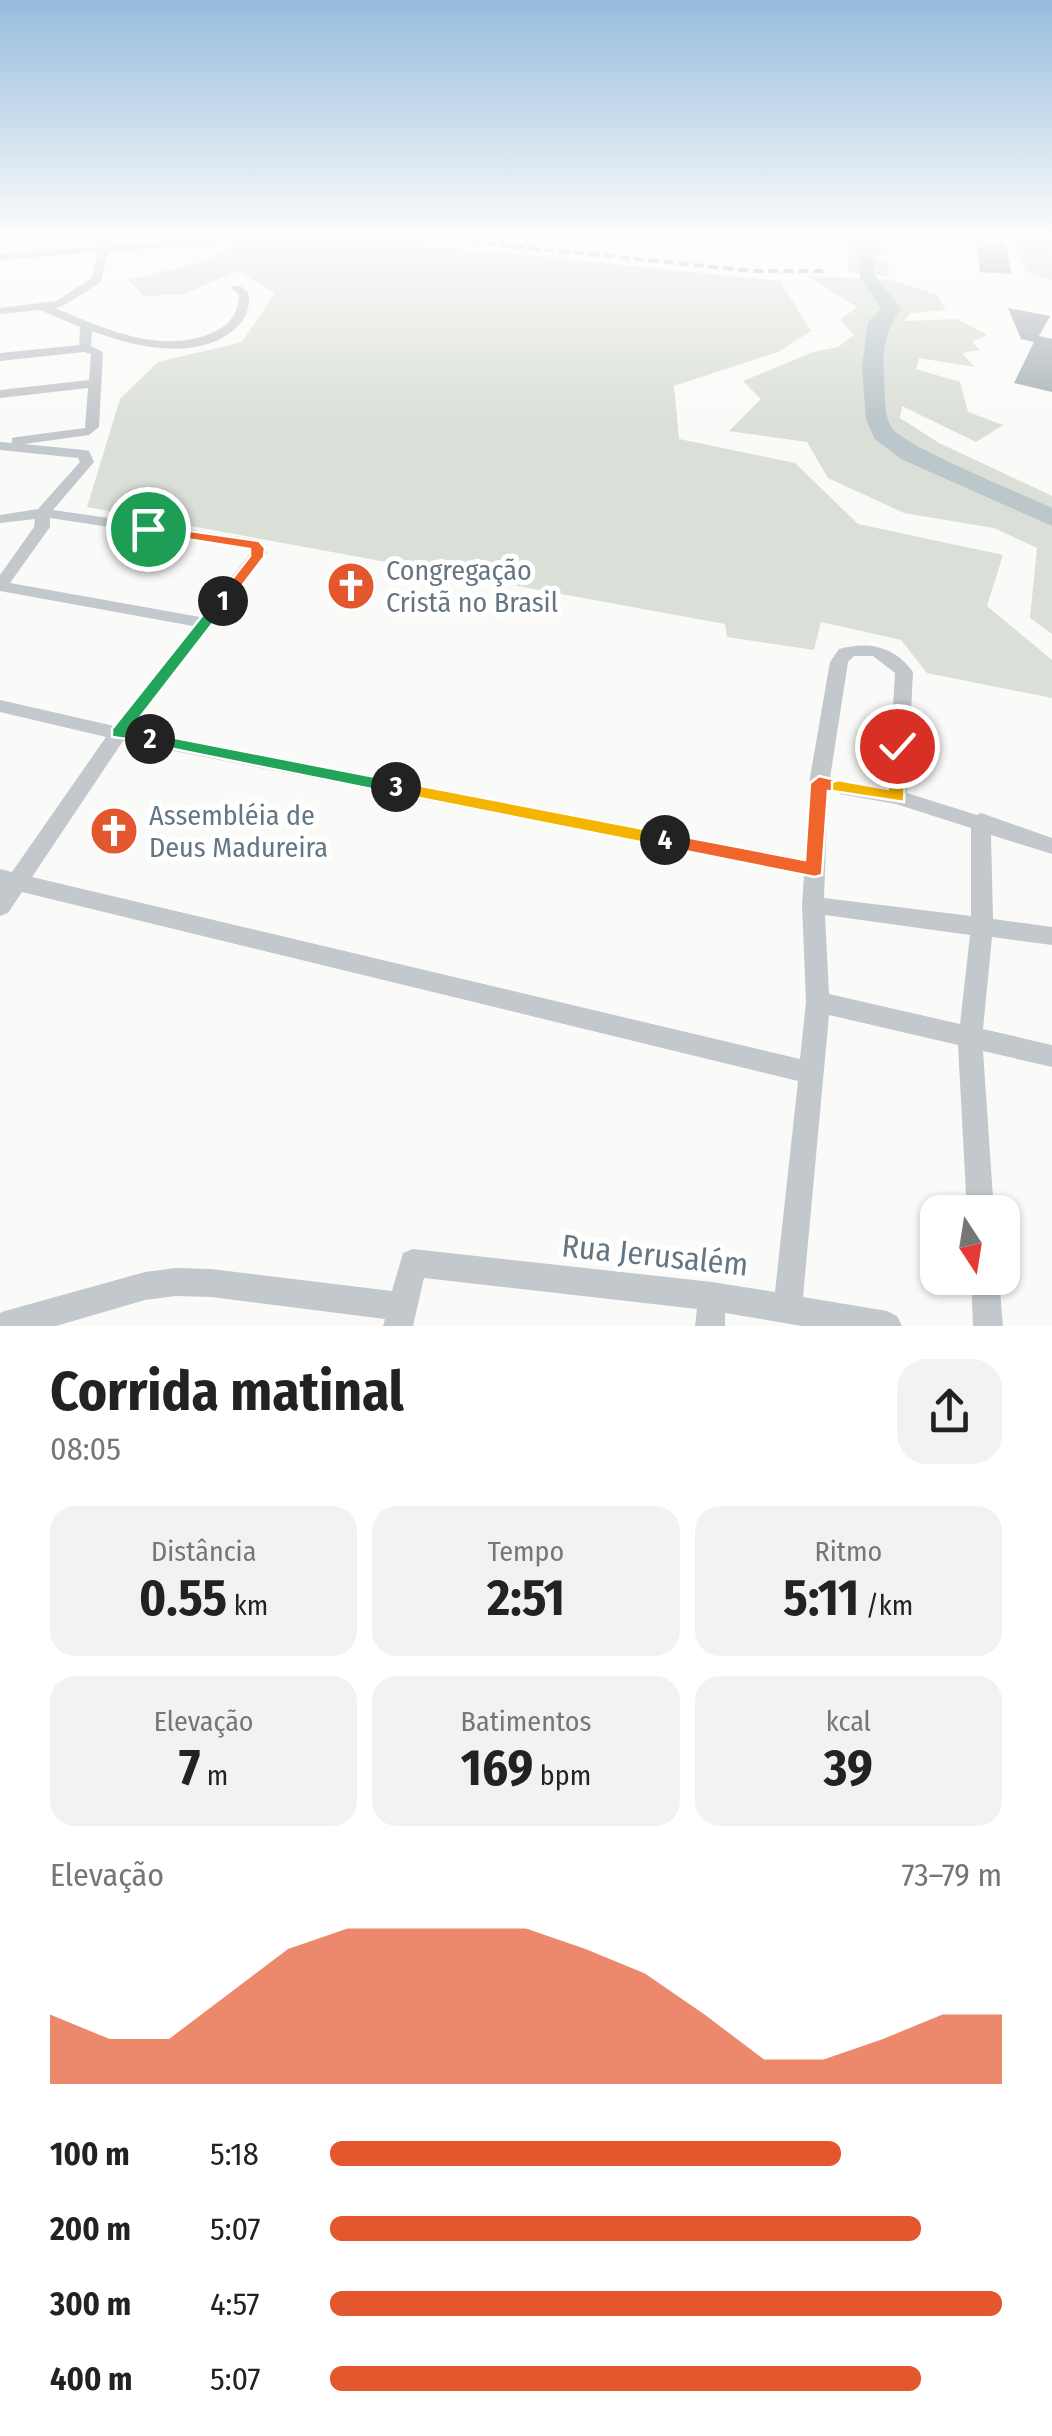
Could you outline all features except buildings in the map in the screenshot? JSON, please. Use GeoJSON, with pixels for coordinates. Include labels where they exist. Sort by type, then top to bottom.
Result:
{"type":"FeatureCollection","features":[{"type":"Feature","properties":{"kind":"street"},"geometry":{"type":"LineString","coordinates":[[0,312],[72,299]]}},
{"type":"Feature","properties":{"kind":"street"},"geometry":{"type":"LineString","coordinates":[[43,307],[112,335],[163,343],[204,341],[224,332],[240,317],[243,299]]}},
{"type":"Feature","properties":{"kind":"street"},"geometry":{"type":"LineString","coordinates":[[84,348],[86,325]]}},
{"type":"Feature","properties":{"kind":"street"},"geometry":{"type":"LineString","coordinates":[[0,357],[84,348],[98,352],[88,431],[0,444]]}},
{"type":"Feature","properties":{"kind":"street"},"geometry":{"type":"LineString","coordinates":[[0,394],[97,383]]}},
{"type":"Feature","properties":{"kind":"street"},"geometry":{"type":"LineString","coordinates":[[0,444],[84,454],[86,462],[43,513],[42,527],[0,586],[206,622]]}},
{"type":"Feature","properties":{"kind":"street"},"geometry":{"type":"LineString","coordinates":[[0,519],[43,513],[254,544],[259,552],[8,880],[0,907]]}},
{"type":"Feature","properties":{"kind":"street"},"geometry":{"type":"LineString","coordinates":[[788,1306],[818,1002],[813,905],[819,783],[840,657],[863,648],[874,649],[898,663],[906,680],[897,746],[897,797]]}},
{"type":"Feature","properties":{"kind":"street"},"geometry":{"type":"LineString","coordinates":[[0,706],[118,733],[815,869]]}},
{"type":"Feature","properties":{"kind":"street"},"geometry":{"type":"LineString","coordinates":[[819,783],[897,797],[1052,846]]}},
{"type":"Feature","properties":{"kind":"street"},"geometry":{"type":"LineString","coordinates":[[980,822],[982,928],[970,1037],[980,1195]]}},
{"type":"Feature","properties":{"kind":"street"},"geometry":{"type":"LineString","coordinates":[[8,880],[812,1073]]}},
{"type":"Feature","properties":{"kind":"street"},"geometry":{"type":"LineString","coordinates":[[813,905],[1052,936]]}},
{"type":"Feature","properties":{"kind":"street"},"geometry":{"type":"LineString","coordinates":[[818,1002],[1052,1056]]}},
{"type":"Feature","properties":{"kind":"street","name":"Rua Jerusalém"},"geometry":{"type":"LineString","coordinates":[[400,1316],[413,1263],[788,1306],[887,1326]]}},
{"type":"Feature","properties":{"kind":"street"},"geometry":{"type":"LineString","coordinates":[[5,1326],[146,1286],[176,1282],[400,1316]]}},
{"type":"Feature","properties":{"kind":"street"},"geometry":{"type":"LineString","coordinates":[[987,1295],[988,1326]]}},
{"type":"Feature","properties":{"kind":"street"},"geometry":{"type":"LineString","coordinates":[[710,1326],[712,1296]]}},
{"type":"Feature","properties":{"kind":"shaded area"},"geometry":{"type":"Polygon","coordinates":[[[271,299],[791,299],[811,331],[778,352],[674,386],[679,439],[795,463],[858,524],[1003,555],[987,606],[1052,660],[1052,698],[927,673],[901,640],[821,622],[814,650],[727,637],[725,624],[87,507],[120,399],[158,362],[242,342],[271,299]]]}},
{"type":"Feature","properties":{"kind":"shaded area"},"geometry":{"type":"Polygon","coordinates":[[[844,299],[939,299],[946,310],[911,313],[904,321],[957,319],[987,335],[972,342],[980,350],[962,353],[975,367],[919,358],[916,369],[960,382],[968,412],[1003,425],[976,442],[902,406],[900,418],[939,443],[1052,496],[1052,634],[1030,618],[1037,548],[994,528],[904,513],[828,478],[807,442],[729,431],[761,399],[743,381],[813,352],[838,347],[854,335],[840,320],[857,307],[844,299]]]}},
{"type":"Feature","properties":{"kind":"waterway"},"geometry":{"type":"LineString","coordinates":[[884,299],[891,309],[878,322],[873,367],[877,420],[883,434],[909,454],[955,471],[1052,518]]}},
{"type":"Feature","properties":{"kind":"place","name":"Congregação Cristã no Brasil"},"geometry":{"type":"Point","coordinates":[351,586]}},
{"type":"Feature","properties":{"kind":"place","name":"Assembléia de Deus Madureira"},"geometry":{"type":"Point","coordinates":[114,831]}},
{"type":"Feature","properties":{"kind":"route"},"geometry":{"type":"LineString","coordinates":[[148,529],[254,544],[259,552],[118,733],[815,869],[819,783],[897,797],[897,746]]}}]}
